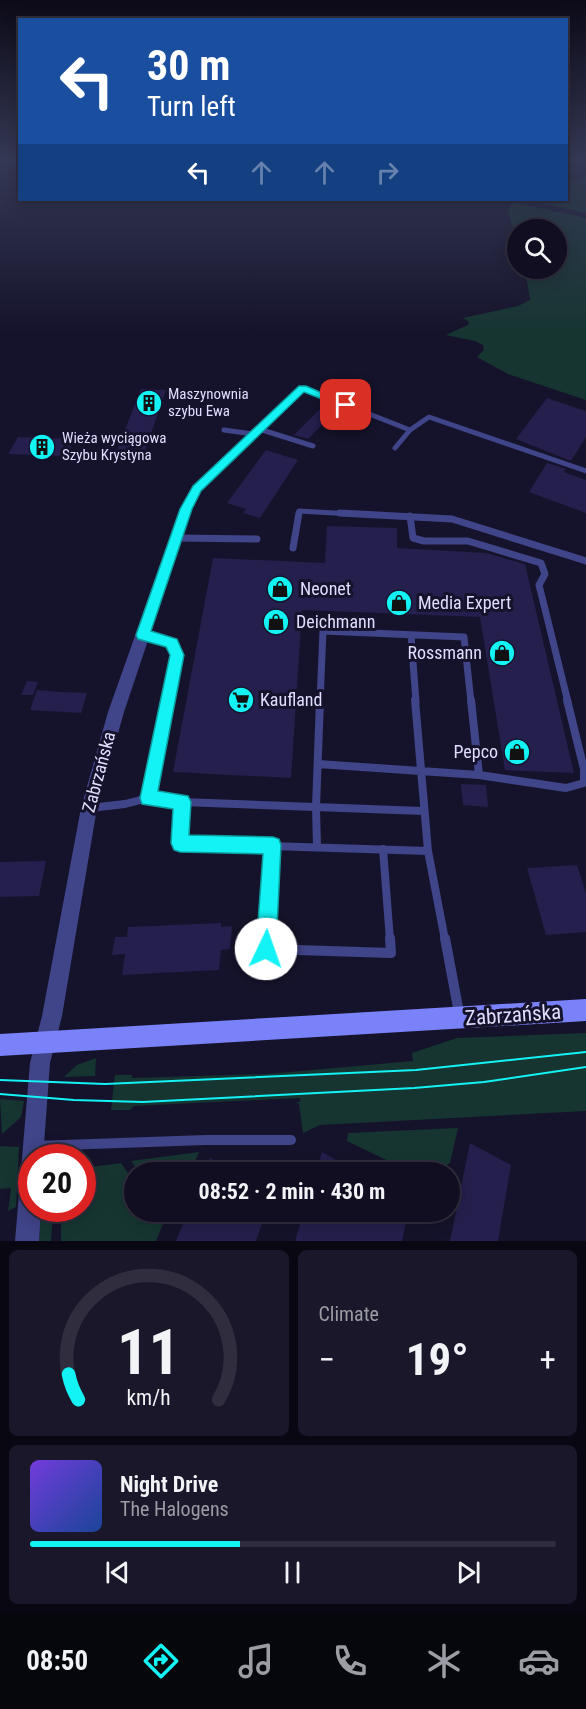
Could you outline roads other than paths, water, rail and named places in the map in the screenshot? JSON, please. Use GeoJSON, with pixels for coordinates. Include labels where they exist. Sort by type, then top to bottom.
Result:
{"type":"FeatureCollection","features":[{"type":"Feature","properties":{"kind":"main road","name":"Zabrzańska"},"geometry":{"type":"LineString","coordinates":[[0,1045],[586,1010]]}},
{"type":"Feature","properties":{"kind":"street","name":"Zabrzańska"},"geometry":{"type":"LineString","coordinates":[[45,1043],[52,1016],[89,808],[116,712],[186,509]]}},
{"type":"Feature","properties":{"kind":"street"},"geometry":{"type":"LineString","coordinates":[[33,1144],[38,1082],[45,1043]]}},
{"type":"Feature","properties":{"kind":"street"},"geometry":{"type":"LineString","coordinates":[[27,1241],[28,1222]]}},
{"type":"Feature","properties":{"kind":"lane"},"geometry":{"type":"LineString","coordinates":[[186,509],[197,489],[303,388],[410,430]]}},
{"type":"Feature","properties":{"kind":"lane"},"geometry":{"type":"LineString","coordinates":[[395,448],[410,430],[429,417],[586,471]]}},
{"type":"Feature","properties":{"kind":"lane"},"geometry":{"type":"LineString","coordinates":[[259,429],[313,446]]}},
{"type":"Feature","properties":{"kind":"lane"},"geometry":{"type":"LineString","coordinates":[[224,430],[253,434]]}},
{"type":"Feature","properties":{"kind":"lane"},"geometry":{"type":"LineString","coordinates":[[293,548],[298,511],[452,519],[586,561]]}},
{"type":"Feature","properties":{"kind":"lane"},"geometry":{"type":"LineString","coordinates":[[318,764],[479,776],[566,788],[584,783],[584,769],[539,585],[545,574],[541,563],[468,541],[424,541],[413,538],[410,516]]}},
{"type":"Feature","properties":{"kind":"lane"},"geometry":{"type":"LineString","coordinates":[[177,538],[257,539]]}},
{"type":"Feature","properties":{"kind":"lane"},"geometry":{"type":"LineString","coordinates":[[317,847],[316,807],[323,631],[464,637],[479,776]]}},
{"type":"Feature","properties":{"kind":"lane"},"geometry":{"type":"LineString","coordinates":[[143,635],[161,638],[172,643],[177,655],[148,798]]}},
{"type":"Feature","properties":{"kind":"lane"},"geometry":{"type":"LineString","coordinates":[[411,635],[423,811],[428,851],[460,1019]]}},
{"type":"Feature","properties":{"kind":"lane"},"geometry":{"type":"LineString","coordinates":[[89,808],[148,798],[182,802],[423,811]]}},
{"type":"Feature","properties":{"kind":"lane"},"geometry":{"type":"LineString","coordinates":[[182,802],[180,843],[428,851]]}},
{"type":"Feature","properties":{"kind":"lane"},"geometry":{"type":"LineString","coordinates":[[273,845],[266,949],[391,953],[383,849]]}},
{"type":"Feature","properties":{"kind":"lane"},"geometry":{"type":"LineString","coordinates":[[96,1149],[205,1140],[291,1140]]}},
{"type":"Feature","properties":{"kind":"tram line"},"geometry":{"type":"LineString","coordinates":[[0,1080],[105,1084],[416,1070],[586,1052]]}},
{"type":"Feature","properties":{"kind":"tram line"},"geometry":{"type":"LineString","coordinates":[[0,1094],[74,1100],[143,1102],[414,1088],[484,1082],[586,1067]]}},
{"type":"Feature","properties":{"kind":"place","name":"Maszynownia szybu Ewa"},"geometry":{"type":"Point","coordinates":[149,403]}},
{"type":"Feature","properties":{"kind":"place","name":"Wieża wyciągowa Szybu Krystyna"},"geometry":{"type":"Point","coordinates":[42,447]}},
{"type":"Feature","properties":{"kind":"place","name":"Neonet"},"geometry":{"type":"Point","coordinates":[280,589]}},
{"type":"Feature","properties":{"kind":"place","name":"Media Expert"},"geometry":{"type":"Point","coordinates":[399,603]}},
{"type":"Feature","properties":{"kind":"place","name":"Deichmann"},"geometry":{"type":"Point","coordinates":[276,622]}},
{"type":"Feature","properties":{"kind":"place","name":"Rossmann"},"geometry":{"type":"Point","coordinates":[502,653]}},
{"type":"Feature","properties":{"kind":"place","name":"Kaufland"},"geometry":{"type":"Point","coordinates":[241,700]}},
{"type":"Feature","properties":{"kind":"place","name":"Pepco"},"geometry":{"type":"Point","coordinates":[517,752]}}]}
